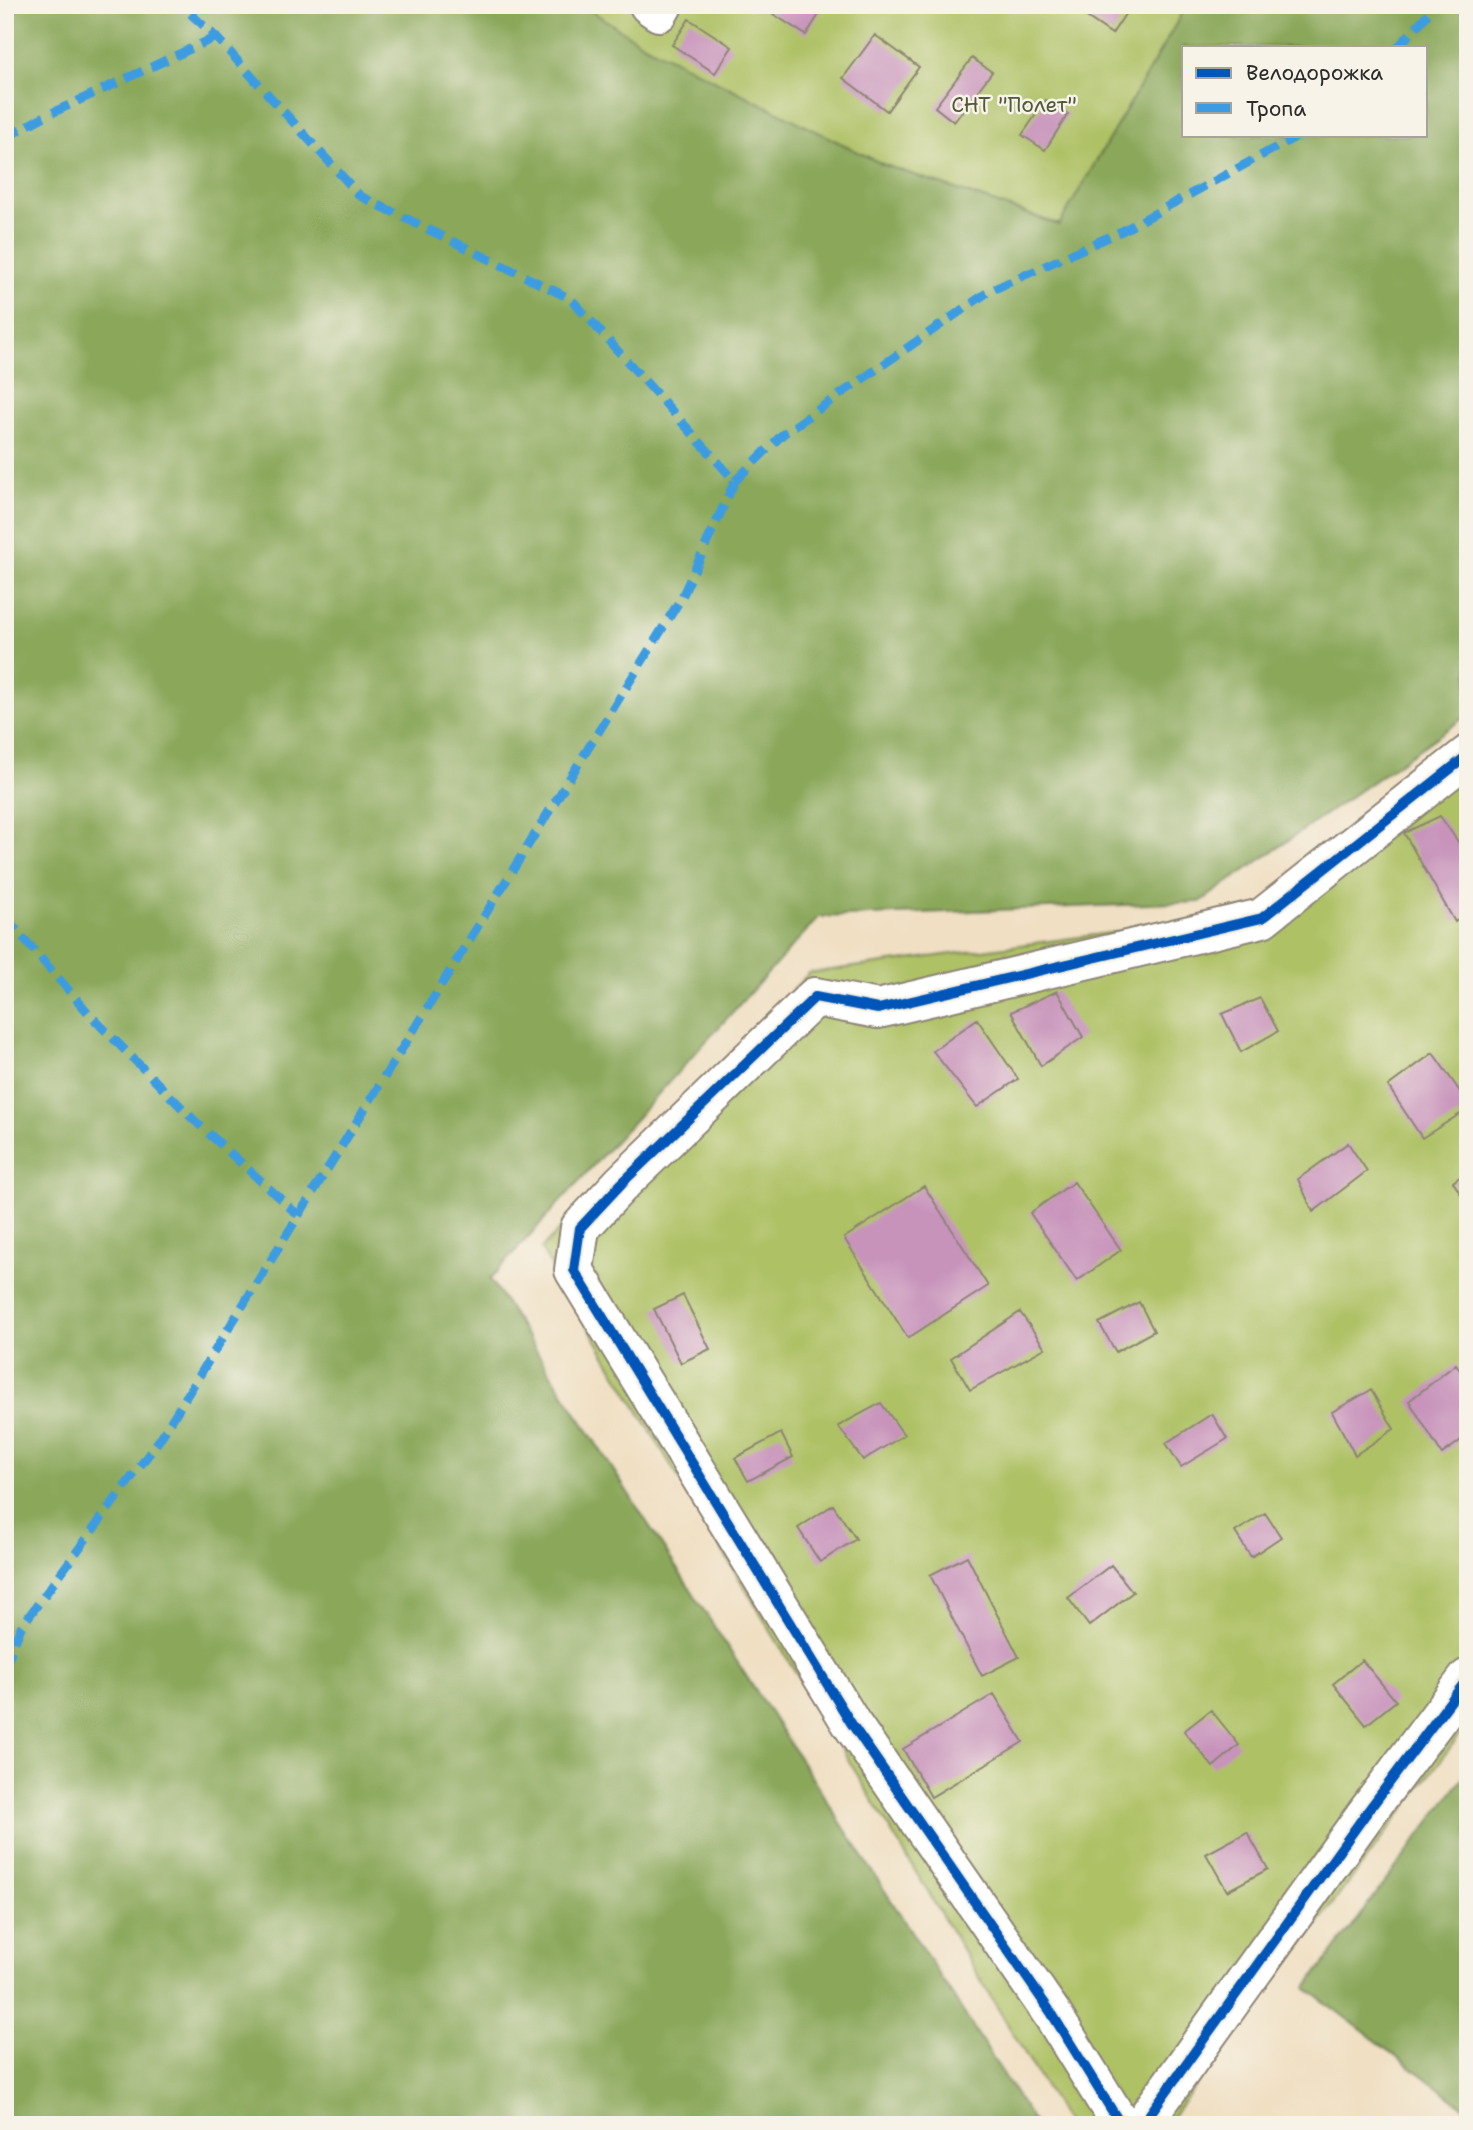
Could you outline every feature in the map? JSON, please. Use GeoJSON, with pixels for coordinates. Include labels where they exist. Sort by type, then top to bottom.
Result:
{"type":"FeatureCollection","features":[{"type":"Feature","properties":{"kind":"street"},"geometry":{"type":"LineString","coordinates":[[1121,2125],[1052,2014],[851,1723],[581,1282],[574,1270],[580,1228],[622,1183],[815,997],[878,1009],[1262,918],[1468,755]]}},
{"type":"Feature","properties":{"kind":"street"},"geometry":{"type":"LineString","coordinates":[[1142,2125],[1365,1815],[1468,1678]]}},
{"type":"Feature","properties":{"kind":"green space"},"geometry":{"type":"Polygon","coordinates":[[[5,5],[582,5],[644,45],[882,164],[1059,225],[1187,5],[1468,5],[1468,715],[1200,902],[819,917],[490,1279],[1036,2125],[5,2125],[5,5]]]}},
{"type":"Feature","properties":{"kind":"green space","name":"СНТ \"Полет\""},"geometry":{"type":"Polygon","coordinates":[[[582,5],[1187,5],[1060,225],[882,164],[644,45],[582,5]]]}},
{"type":"Feature","properties":{"kind":"green space"},"geometry":{"type":"Polygon","coordinates":[[[1468,729],[1468,1724],[1166,2125],[1068,2125],[541,1249],[809,973],[1253,914],[1468,729]]]}},
{"type":"Feature","properties":{"kind":"green space"},"geometry":{"type":"Polygon","coordinates":[[[1468,1771],[1468,2110],[1306,1988],[1468,1771]]]}},
{"type":"Feature","properties":{"kind":"building"},"geometry":{"type":"Polygon","coordinates":[[[759,5],[825,5],[806,35],[759,5]]]}},
{"type":"Feature","properties":{"kind":"building"},"geometry":{"type":"Polygon","coordinates":[[[1069,5],[1131,5],[1112,34],[1069,5]]]}},
{"type":"Feature","properties":{"kind":"building"},"geometry":{"type":"Polygon","coordinates":[[[689,19],[732,47],[715,73],[672,45],[689,19]]]}},
{"type":"Feature","properties":{"kind":"building"},"geometry":{"type":"Polygon","coordinates":[[[875,35],[919,67],[887,111],[843,78],[875,35]]]}},
{"type":"Feature","properties":{"kind":"building"},"geometry":{"type":"Polygon","coordinates":[[[972,58],[992,72],[954,122],[935,107],[972,58]]]}},
{"type":"Feature","properties":{"kind":"building"},"geometry":{"type":"Polygon","coordinates":[[[1046,100],[1068,114],[1045,150],[1022,135],[1046,100]]]}},
{"type":"Feature","properties":{"kind":"building"},"geometry":{"type":"Polygon","coordinates":[[[1440,816],[1468,856],[1468,912],[1455,922],[1404,833],[1440,816]]]}},
{"type":"Feature","properties":{"kind":"building"},"geometry":{"type":"Polygon","coordinates":[[[1057,991],[1083,1037],[1041,1066],[1011,1012],[1057,991]]]}},
{"type":"Feature","properties":{"kind":"building"},"geometry":{"type":"Polygon","coordinates":[[[1260,998],[1278,1031],[1241,1052],[1222,1014],[1260,998]]]}},
{"type":"Feature","properties":{"kind":"building"},"geometry":{"type":"Polygon","coordinates":[[[977,1019],[1018,1079],[977,1107],[933,1051],[977,1019]]]}},
{"type":"Feature","properties":{"kind":"building"},"geometry":{"type":"Polygon","coordinates":[[[1433,1053],[1468,1103],[1468,1109],[1422,1138],[1388,1086],[1433,1053]]]}},
{"type":"Feature","properties":{"kind":"building"},"geometry":{"type":"Polygon","coordinates":[[[1348,1143],[1367,1171],[1313,1212],[1298,1179],[1348,1143]]]}},
{"type":"Feature","properties":{"kind":"building"},"geometry":{"type":"Polygon","coordinates":[[[1468,1171],[1468,1205],[1453,1182],[1468,1171]]]}},
{"type":"Feature","properties":{"kind":"building"},"geometry":{"type":"Polygon","coordinates":[[[1074,1182],[1121,1250],[1077,1281],[1030,1213],[1074,1182]]]}},
{"type":"Feature","properties":{"kind":"building"},"geometry":{"type":"Polygon","coordinates":[[[924,1186],[988,1286],[908,1338],[844,1238],[924,1186]]]}},
{"type":"Feature","properties":{"kind":"building"},"geometry":{"type":"Polygon","coordinates":[[[683,1295],[710,1349],[681,1363],[654,1309],[683,1295]]]}},
{"type":"Feature","properties":{"kind":"building"},"geometry":{"type":"Polygon","coordinates":[[[1139,1302],[1154,1331],[1116,1352],[1099,1323],[1139,1302]]]}},
{"type":"Feature","properties":{"kind":"building"},"geometry":{"type":"Polygon","coordinates":[[[1020,1312],[1045,1348],[970,1390],[951,1358],[1020,1312]]]}},
{"type":"Feature","properties":{"kind":"building"},"geometry":{"type":"Polygon","coordinates":[[[1456,1364],[1468,1383],[1468,1435],[1442,1454],[1409,1401],[1456,1364]]]}},
{"type":"Feature","properties":{"kind":"building"},"geometry":{"type":"Polygon","coordinates":[[[1371,1390],[1394,1429],[1355,1455],[1332,1412],[1371,1390]]]}},
{"type":"Feature","properties":{"kind":"building"},"geometry":{"type":"Polygon","coordinates":[[[881,1403],[904,1435],[863,1460],[838,1426],[881,1403]]]}},
{"type":"Feature","properties":{"kind":"building"},"geometry":{"type":"Polygon","coordinates":[[[1212,1414],[1227,1439],[1181,1467],[1166,1443],[1212,1414]]]}},
{"type":"Feature","properties":{"kind":"building"},"geometry":{"type":"Polygon","coordinates":[[[781,1433],[793,1457],[748,1481],[735,1458],[781,1433]]]}},
{"type":"Feature","properties":{"kind":"building"},"geometry":{"type":"Polygon","coordinates":[[[833,1505],[856,1539],[820,1562],[798,1528],[833,1505]]]}},
{"type":"Feature","properties":{"kind":"building"},"geometry":{"type":"Polygon","coordinates":[[[1265,1513],[1281,1537],[1251,1557],[1235,1532],[1265,1513]]]}},
{"type":"Feature","properties":{"kind":"building"},"geometry":{"type":"Polygon","coordinates":[[[967,1556],[1019,1657],[982,1676],[930,1575],[967,1556]]]}},
{"type":"Feature","properties":{"kind":"building"},"geometry":{"type":"Polygon","coordinates":[[[1111,1565],[1133,1592],[1089,1626],[1068,1598],[1111,1565]]]}},
{"type":"Feature","properties":{"kind":"building"},"geometry":{"type":"Polygon","coordinates":[[[1362,1660],[1396,1701],[1366,1725],[1333,1684],[1362,1660]]]}},
{"type":"Feature","properties":{"kind":"building"},"geometry":{"type":"Polygon","coordinates":[[[994,1694],[1023,1742],[931,1797],[903,1749],[994,1694]]]}},
{"type":"Feature","properties":{"kind":"building"},"geometry":{"type":"Polygon","coordinates":[[[1211,1710],[1239,1745],[1213,1767],[1184,1731],[1211,1710]]]}},
{"type":"Feature","properties":{"kind":"building"},"geometry":{"type":"Polygon","coordinates":[[[1247,1832],[1268,1869],[1227,1891],[1206,1854],[1247,1832]]]}},
{"type":"Feature","properties":{"kind":"marked path"},"geometry":{"type":"LineString","coordinates":[[5,1667],[21,1627],[160,1439],[682,597],[735,481],[571,299],[360,196],[216,37],[181,5]]}},
{"type":"Feature","properties":{"kind":"marked path"},"geometry":{"type":"LineString","coordinates":[[1399,46],[1436,5]]}},
{"type":"Feature","properties":{"kind":"marked path"},"geometry":{"type":"LineString","coordinates":[[5,138],[41,118],[216,37]]}},
{"type":"Feature","properties":{"kind":"marked path"},"geometry":{"type":"LineString","coordinates":[[735,481],[783,434],[988,292],[1126,229],[1297,136]]}},
{"type":"Feature","properties":{"kind":"marked path"},"geometry":{"type":"LineString","coordinates":[[5,917],[91,1016],[193,1119],[298,1215]]}},
{"type":"Feature","properties":{"kind":"cycle path"},"geometry":{"type":"LineString","coordinates":[[1121,2125],[1052,2014],[851,1723],[574,1270],[580,1228],[622,1183],[815,997],[878,1009],[1262,918],[1468,755]]}},
{"type":"Feature","properties":{"kind":"cycle path"},"geometry":{"type":"LineString","coordinates":[[1142,2125],[1365,1815],[1468,1678]]}}]}
